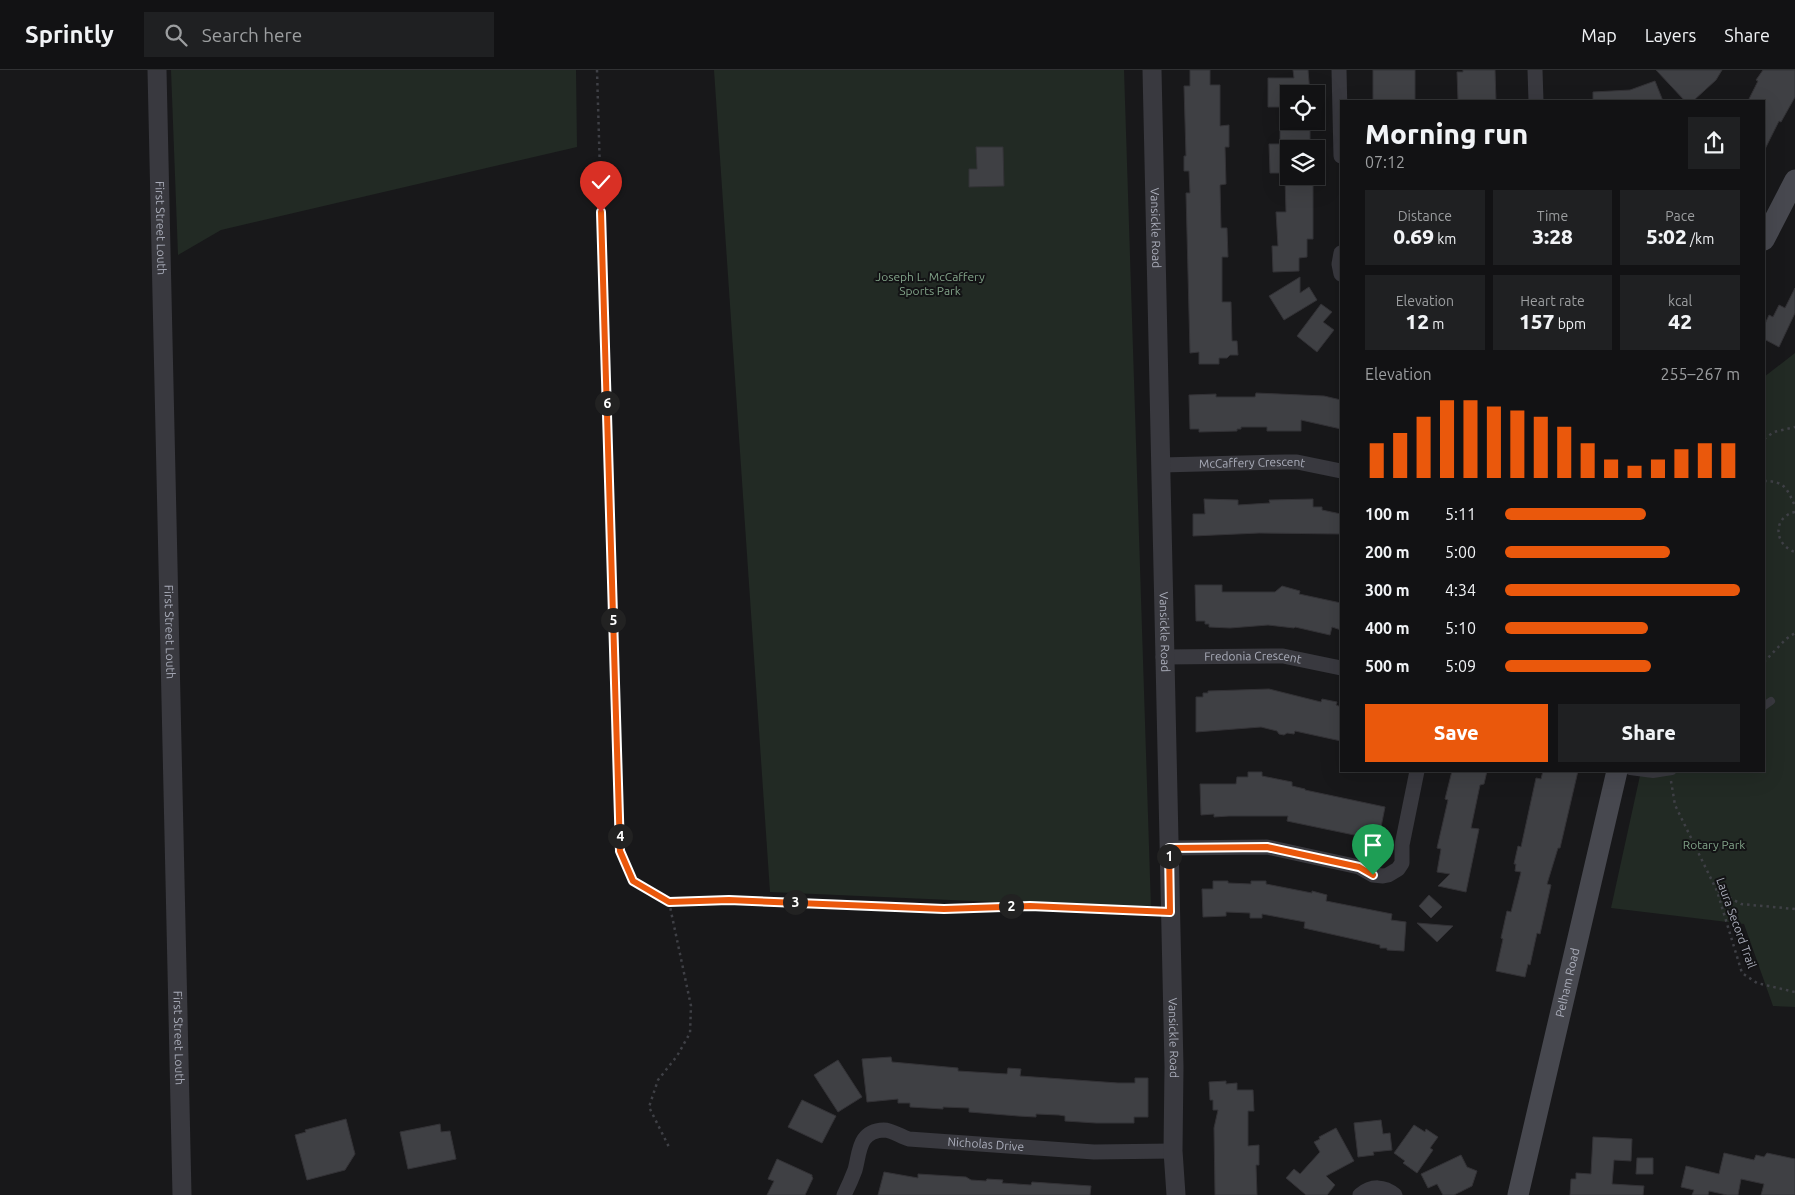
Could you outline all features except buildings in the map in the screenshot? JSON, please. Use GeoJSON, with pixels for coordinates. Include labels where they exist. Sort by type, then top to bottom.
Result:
{"type":"FeatureCollection","features":[{"type":"Feature","properties":{"kind":"main road"},"geometry":{"type":"LineString","coordinates":[[1765,238],[1795,180]]}},
{"type":"Feature","properties":{"kind":"main road","name":"Pelham Road"},"geometry":{"type":"LineString","coordinates":[[1518,1195],[1617,772]]}},
{"type":"Feature","properties":{"kind":"street","name":"First Street Louth"},"geometry":{"type":"LineString","coordinates":[[157,70],[182,1195]]}},
{"type":"Feature","properties":{"kind":"street","name":"Vansickle Road"},"geometry":{"type":"LineString","coordinates":[[1152,70],[1163,549],[1163,657],[1174,1067],[1173,1151],[1176,1195]]}},
{"type":"Feature","properties":{"kind":"street"},"geometry":{"type":"LineString","coordinates":[[1338,70],[1340,127]]}},
{"type":"Feature","properties":{"kind":"street"},"geometry":{"type":"LineString","coordinates":[[1536,70],[1536,100]]}},
{"type":"Feature","properties":{"kind":"street"},"geometry":{"type":"LineString","coordinates":[[1340,257],[1338,264],[1340,271]]}},
{"type":"Feature","properties":{"kind":"street","name":"McCaffery Crescent"},"geometry":{"type":"LineString","coordinates":[[1161,465],[1297,462],[1340,471]]}},
{"type":"Feature","properties":{"kind":"street","name":"Fredonia Crescent"},"geometry":{"type":"LineString","coordinates":[[1163,657],[1283,656],[1340,668]]}},
{"type":"Feature","properties":{"kind":"street"},"geometry":{"type":"LineString","coordinates":[[1169,848],[1267,847],[1359,867],[1373,875],[1383,876],[1398,869],[1402,863],[1402,845],[1417,772]]}},
{"type":"Feature","properties":{"kind":"street","name":"Nicholas Drive"},"geometry":{"type":"LineString","coordinates":[[844,1195],[854,1172],[864,1139],[873,1133],[884,1130],[909,1140],[1094,1152],[1173,1151]]}},
{"type":"Feature","properties":{"kind":"street"},"geometry":{"type":"LineString","coordinates":[[1360,1195],[1367,1190],[1381,1188],[1389,1190],[1395,1195]]}},
{"type":"Feature","properties":{"kind":"lane"},"geometry":{"type":"LineString","coordinates":[[1765,705],[1771,701]]}},
{"type":"Feature","properties":{"kind":"lane"},"geometry":{"type":"LineString","coordinates":[[1637,772],[1652,774],[1665,772]]}},
{"type":"Feature","properties":{"kind":"path"},"geometry":{"type":"LineString","coordinates":[[597,70],[620,851],[633,881],[669,902],[729,900],[944,909],[1030,906],[1170,912]]}},
{"type":"Feature","properties":{"kind":"path"},"geometry":{"type":"LineString","coordinates":[[1765,438],[1774,432],[1795,427]]}},
{"type":"Feature","properties":{"kind":"path"},"geometry":{"type":"LineString","coordinates":[[1765,481],[1775,481],[1783,484],[1795,506]]}},
{"type":"Feature","properties":{"kind":"path"},"geometry":{"type":"LineString","coordinates":[[1795,512],[1786,515],[1781,520],[1778,531],[1784,546],[1795,552]]}},
{"type":"Feature","properties":{"kind":"path"},"geometry":{"type":"LineString","coordinates":[[1765,661],[1795,633]]}},
{"type":"Feature","properties":{"kind":"path","name":"Laura Secord Trail"},"geometry":{"type":"LineString","coordinates":[[1672,772],[1671,786],[1675,805],[1717,891],[1742,973],[1756,983],[1795,992]]}},
{"type":"Feature","properties":{"kind":"path"},"geometry":{"type":"LineString","coordinates":[[1717,891],[1741,904],[1795,909]]}},
{"type":"Feature","properties":{"kind":"path"},"geometry":{"type":"LineString","coordinates":[[669,902],[691,1006],[690,1033],[677,1056],[658,1080],[649,1106],[670,1149]]}},
{"type":"Feature","properties":{"kind":"green space"},"geometry":{"type":"Polygon","coordinates":[[[171,70],[576,70],[577,147],[221,230],[178,255],[171,70]]]}},
{"type":"Feature","properties":{"kind":"green space","name":"Joseph L. McCaffery Sports Park"},"geometry":{"type":"Polygon","coordinates":[[[714,70],[1124,70],[1151,909],[770,892],[714,70]]]}},
{"type":"Feature","properties":{"kind":"green space","name":"Rotary Park"},"geometry":{"type":"Polygon","coordinates":[[[1795,353],[1795,1007],[1773,1006],[1744,924],[1611,908],[1641,772],[1765,772],[1765,376],[1795,353]]]}},
{"type":"Feature","properties":{"kind":"route"},"geometry":{"type":"LineString","coordinates":[[601,212],[620,851],[633,881],[669,902],[729,900],[944,909],[1030,906],[1170,912],[1169,848],[1267,847],[1359,867],[1373,875]]}}]}
